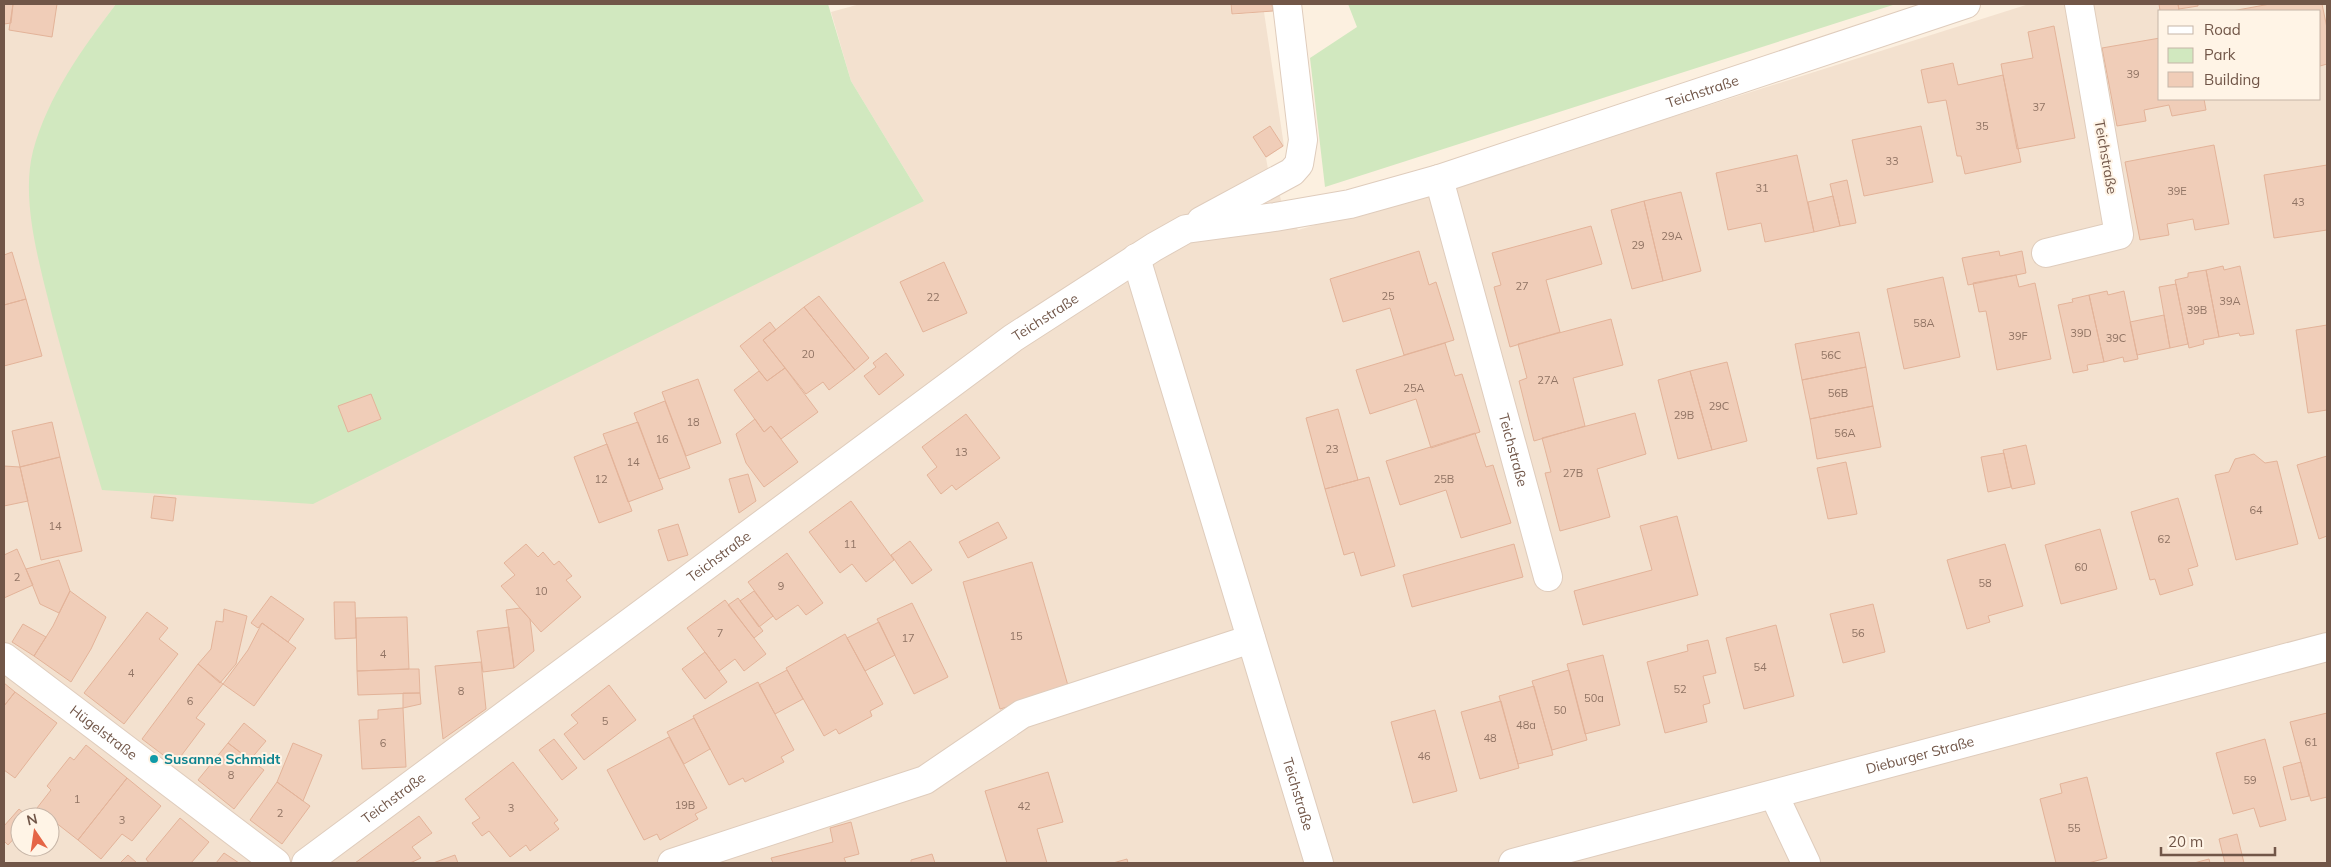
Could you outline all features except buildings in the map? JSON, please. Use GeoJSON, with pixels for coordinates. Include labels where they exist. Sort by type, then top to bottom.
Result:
{"type":"FeatureCollection","features":[{"type":"Feature","properties":{"kind":"street"},"geometry":{"type":"LineString","coordinates":[[1186,229],[1292,172],[1299,164],[1303,140],[1287,4]]}},
{"type":"Feature","properties":{"kind":"street","name":"Teichstraße"},"geometry":{"type":"LineString","coordinates":[[306,863],[1012,338],[1136,258],[1186,229],[1275,217],[1350,204],[1439,179],[1966,4]]}},
{"type":"Feature","properties":{"kind":"street","name":"Teichstraße"},"geometry":{"type":"LineString","coordinates":[[2046,253],[2119,235],[2080,4]]}},
{"type":"Feature","properties":{"kind":"street","name":"Teichstraße"},"geometry":{"type":"LineString","coordinates":[[1439,179],[1548,577]]}},
{"type":"Feature","properties":{"kind":"street","name":"Teichstraße"},"geometry":{"type":"LineString","coordinates":[[1136,258],[1319,863]]}},
{"type":"Feature","properties":{"kind":"street"},"geometry":{"type":"LineString","coordinates":[[672,863],[925,780],[1022,714],[1251,639]]}},
{"type":"Feature","properties":{"kind":"street","name":"Dieburger Straße"},"geometry":{"type":"LineString","coordinates":[[1512,863],[1774,795],[2327,646]]}},
{"type":"Feature","properties":{"kind":"street","name":"Hügelstraße"},"geometry":{"type":"LineString","coordinates":[[4,657],[276,863]]}},
{"type":"Feature","properties":{"kind":"street"},"geometry":{"type":"LineString","coordinates":[[1774,795],[1806,863]]}},
{"type":"Feature","properties":{"kind":"shaded area"},"geometry":{"type":"Polygon","coordinates":[[[4,4],[116,4],[91,38],[924,201],[851,81],[831,12],[860,4],[1230,4],[1232,15],[1264,12],[1284,146],[1266,158],[1268,169],[1276,180],[1281,200],[1298,230],[1508,169],[2029,4],[2327,4],[2327,863],[4,863],[4,4]]]}},
{"type":"Feature","properties":{"kind":"green space"},"geometry":{"type":"Polygon","coordinates":[[[116,4],[828,4],[851,81],[924,201],[313,504],[102,490],[43,279],[30,213],[29,192],[33,151],[48,111],[67,74],[116,4]]]}},
{"type":"Feature","properties":{"kind":"green space"},"geometry":{"type":"Polygon","coordinates":[[[1348,4],[1896,4],[1325,187],[1310,58],[1357,27],[1348,4]]]}},
{"type":"Feature","properties":{"kind":"place","name":"Susanne Schmidt"},"geometry":{"type":"Point","coordinates":[154,759]}}]}
